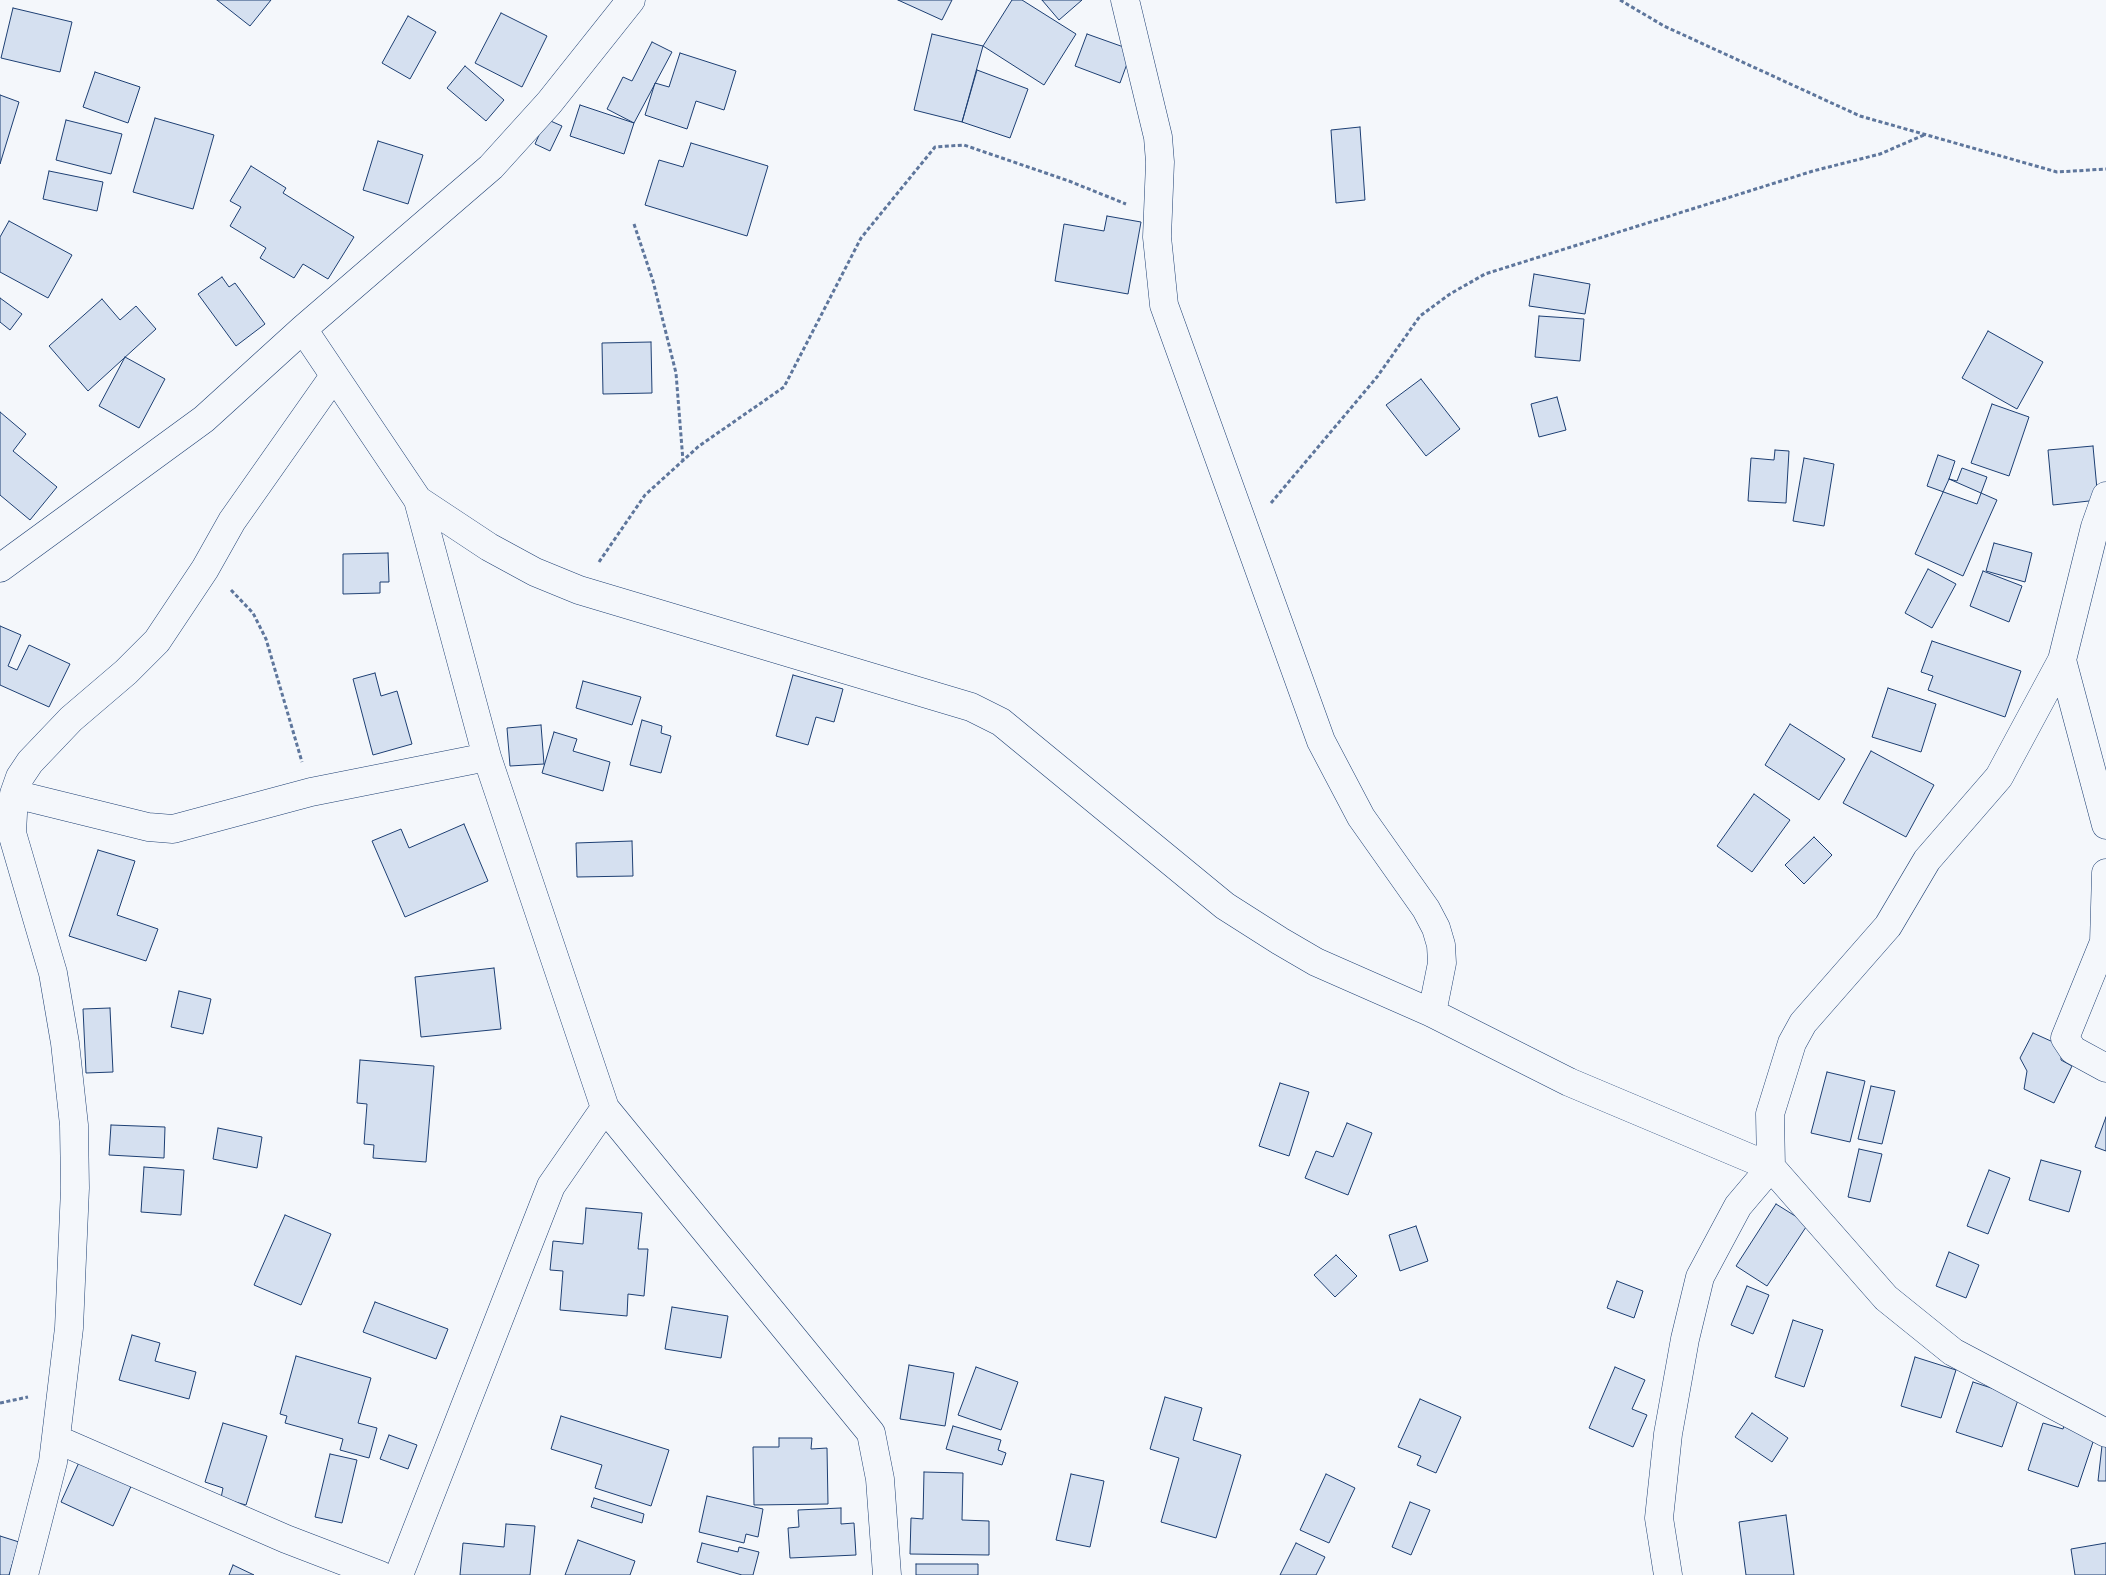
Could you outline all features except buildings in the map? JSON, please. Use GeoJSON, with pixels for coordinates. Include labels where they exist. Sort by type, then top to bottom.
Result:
{"type":"FeatureCollection","features":[{"type":"Feature","properties":{"kind":"street"},"geometry":{"type":"LineString","coordinates":[[0,568],[204,419],[303,329],[491,167],[549,103],[631,0]]}},
{"type":"Feature","properties":{"kind":"street"},"geometry":{"type":"LineString","coordinates":[[1125,0],[1158,137],[1160,162],[1157,237],[1164,305],[1320,741],[1361,816],[1426,909],[1436,928],[1441,945],[1442,963],[1432,1013]]}},
{"type":"Feature","properties":{"kind":"street"},"geometry":{"type":"LineString","coordinates":[[303,329],[418,500],[487,757],[605,1108],[871,1433],[880,1479],[887,1575]]}},
{"type":"Feature","properties":{"kind":"street"},"geometry":{"type":"LineString","coordinates":[[24,1575],[53,1462],[69,1328],[75,1188],[74,1125],[65,1043],[53,973],[12,833],[14,794],[20,778],[30,762],[71,719],[126,672],[157,641],[205,569],[232,521],[334,376]]}},
{"type":"Feature","properties":{"kind":"street"},"geometry":{"type":"LineString","coordinates":[[1668,1575],[1659,1518],[1665,1462],[1685,1339],[1700,1277],[1738,1206],[1771,1167],[1770,1114],[1792,1043],[1803,1023],[1888,926],[1927,860],[1999,777],[2062,660],[2095,527],[2106,496]]}},
{"type":"Feature","properties":{"kind":"street"},"geometry":{"type":"LineString","coordinates":[[418,500],[489,547],[536,572],[579,590],[971,707],[1001,722],[1225,906],[1316,962],[1432,1013],[1568,1082],[1771,1167],[1886,1298],[1953,1352],[2106,1432]]}},
{"type":"Feature","properties":{"kind":"street"},"geometry":{"type":"LineString","coordinates":[[2062,660],[2106,824]]}},
{"type":"Feature","properties":{"kind":"street"},"geometry":{"type":"LineString","coordinates":[[14,794],[148,827],[173,830],[312,792],[487,757]]}},
{"type":"Feature","properties":{"kind":"street"},"geometry":{"type":"LineString","coordinates":[[2106,873],[2104,942],[2065,1038],[2073,1050],[2106,1068]]}},
{"type":"Feature","properties":{"kind":"street"},"geometry":{"type":"LineString","coordinates":[[399,1575],[551,1186],[605,1108]]}},
{"type":"Feature","properties":{"kind":"street"},"geometry":{"type":"LineString","coordinates":[[56,1438],[286,1540],[380,1575]]}},
{"type":"Feature","properties":{"kind":"path"},"geometry":{"type":"LineString","coordinates":[[1620,0],[1664,26],[1860,116],[2057,172],[2106,169]]}},
{"type":"Feature","properties":{"kind":"path"},"geometry":{"type":"LineString","coordinates":[[1245,534],[1377,377],[1420,316],[1450,294],[1485,274],[1813,171],[1880,154],[1924,134]]}},
{"type":"Feature","properties":{"kind":"path"},"geometry":{"type":"LineString","coordinates":[[579,590],[645,495],[699,446],[784,387],[861,238],[935,148],[964,145],[1069,181],[1157,216]]}},
{"type":"Feature","properties":{"kind":"path"},"geometry":{"type":"LineString","coordinates":[[634,224],[653,281],[676,373],[683,461]]}},
{"type":"Feature","properties":{"kind":"path"},"geometry":{"type":"LineString","coordinates":[[205,569],[234,593],[252,613],[266,638],[312,792]]}}]}
